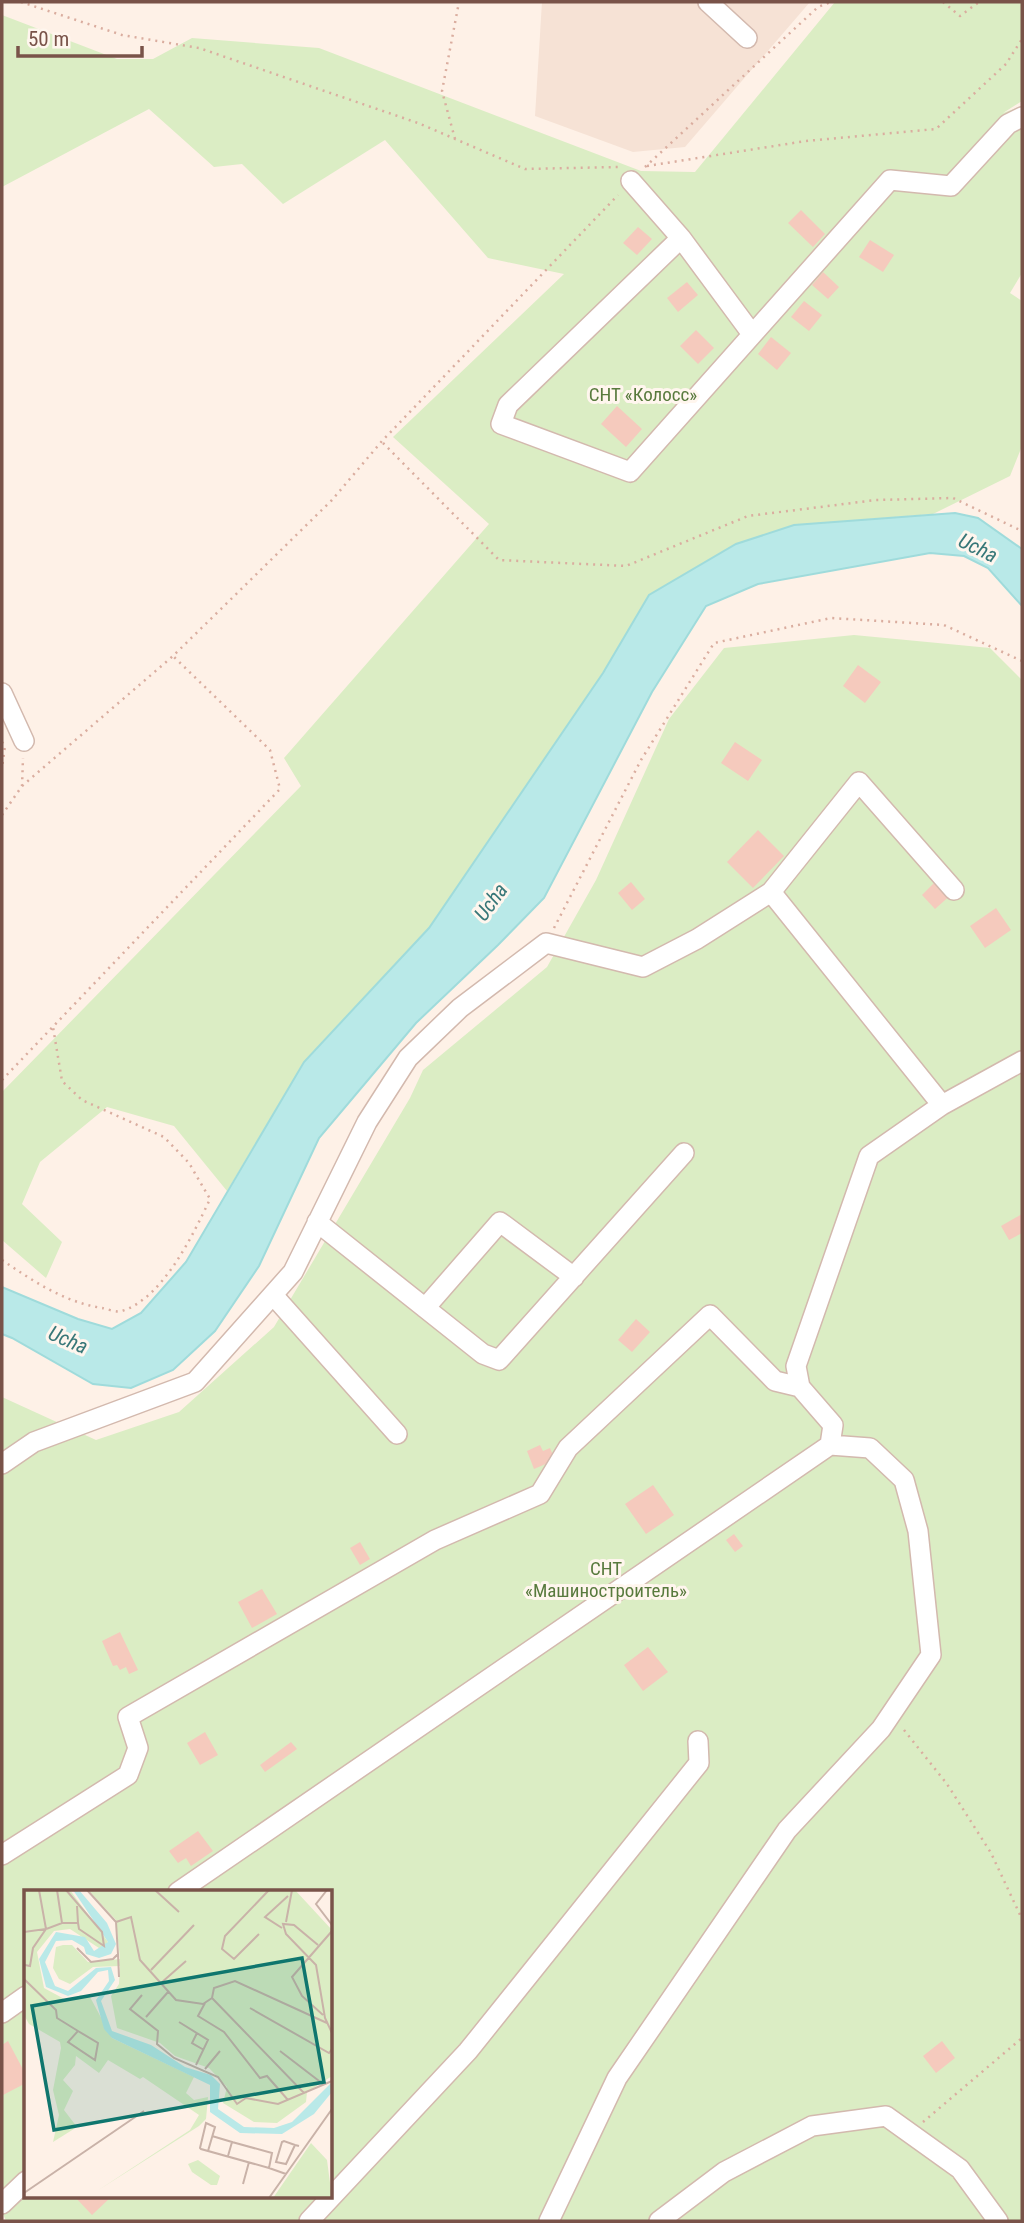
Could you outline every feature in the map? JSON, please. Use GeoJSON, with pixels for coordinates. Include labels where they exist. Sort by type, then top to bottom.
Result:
{"type":"FeatureCollection","features":[{"type":"Feature","properties":{"kind":"lane"},"geometry":{"type":"LineString","coordinates":[[708,2],[747,37]]}},
{"type":"Feature","properties":{"kind":"lane"},"geometry":{"type":"LineString","coordinates":[[681,238],[508,405],[501,424],[630,472],[890,180],[951,186],[1008,124],[1022,117]]}},
{"type":"Feature","properties":{"kind":"lane"},"geometry":{"type":"LineString","coordinates":[[625,174],[681,238],[752,334]]}},
{"type":"Feature","properties":{"kind":"lane"},"geometry":{"type":"LineString","coordinates":[[2,693],[24,741]]}},
{"type":"Feature","properties":{"kind":"lane"},"geometry":{"type":"LineString","coordinates":[[2,1464],[34,1442],[195,1382],[293,1272],[367,1122],[408,1058],[460,1008],[546,943],[643,967],[697,939],[771,891],[859,782],[954,890]]}},
{"type":"Feature","properties":{"kind":"lane"},"geometry":{"type":"LineString","coordinates":[[771,891],[942,1105]]}},
{"type":"Feature","properties":{"kind":"lane"},"geometry":{"type":"LineString","coordinates":[[830,1445],[833,1425],[800,1387],[796,1366],[869,1156],[942,1105],[1022,1062]]}},
{"type":"Feature","properties":{"kind":"lane"},"geometry":{"type":"LineString","coordinates":[[317,1222],[483,1354],[499,1360],[684,1153]]}},
{"type":"Feature","properties":{"kind":"lane"},"geometry":{"type":"LineString","coordinates":[[425,1308],[499,1222],[574,1277]]}},
{"type":"Feature","properties":{"kind":"lane"},"geometry":{"type":"LineString","coordinates":[[273,1295],[397,1434]]}},
{"type":"Feature","properties":{"kind":"lane"},"geometry":{"type":"LineString","coordinates":[[2,1855],[128,1775],[138,1748],[128,1717],[435,1540],[540,1494],[568,1448],[710,1315],[775,1381],[800,1387]]}},
{"type":"Feature","properties":{"kind":"lane"},"geometry":{"type":"LineString","coordinates":[[181,1890],[830,1445],[870,1448],[904,1480],[918,1531],[931,1655],[881,1729],[787,1830],[617,2078],[549,2221]]}},
{"type":"Feature","properties":{"kind":"lane"},"geometry":{"type":"LineString","coordinates":[[332,2196],[468,2051],[699,1763],[698,1741]]}},
{"type":"Feature","properties":{"kind":"lane"},"geometry":{"type":"LineString","coordinates":[[2,2013],[24,1997]]}},
{"type":"Feature","properties":{"kind":"lane"},"geometry":{"type":"LineString","coordinates":[[659,2221],[724,2172],[812,2126],[886,2116],[960,2169],[998,2221]]}},
{"type":"Feature","properties":{"kind":"lane"},"geometry":{"type":"LineString","coordinates":[[2,2204],[24,2184]]}},
{"type":"Feature","properties":{"kind":"lane"},"geometry":{"type":"LineString","coordinates":[[309,2221],[331,2198]]}},
{"type":"Feature","properties":{"kind":"path"},"geometry":{"type":"LineString","coordinates":[[21,2],[122,35],[199,48],[418,123],[525,169],[625,174],[646,166],[806,141],[936,129],[1006,64],[1022,39]]}},
{"type":"Feature","properties":{"kind":"path"},"geometry":{"type":"LineString","coordinates":[[455,138],[442,91],[459,2]]}},
{"type":"Feature","properties":{"kind":"path"},"geometry":{"type":"LineString","coordinates":[[646,166],[818,6],[831,2]]}},
{"type":"Feature","properties":{"kind":"path"},"geometry":{"type":"LineString","coordinates":[[943,2],[960,16],[979,2]]}},
{"type":"Feature","properties":{"kind":"path"},"geometry":{"type":"LineString","coordinates":[[2,815],[22,786],[173,656],[332,500],[382,441],[625,174]]}},
{"type":"Feature","properties":{"kind":"path"},"geometry":{"type":"LineString","coordinates":[[382,441],[499,560],[626,566],[748,516],[876,500],[953,498],[1022,531]]}},
{"type":"Feature","properties":{"kind":"path"},"geometry":{"type":"LineString","coordinates":[[546,943],[640,760],[714,643],[831,618],[944,625],[1022,661]]}},
{"type":"Feature","properties":{"kind":"path"},"geometry":{"type":"LineString","coordinates":[[2,1080],[280,789],[270,750],[173,656]]}},
{"type":"Feature","properties":{"kind":"path"},"geometry":{"type":"LineString","coordinates":[[22,786],[24,741]]}},
{"type":"Feature","properties":{"kind":"path"},"geometry":{"type":"LineString","coordinates":[[2,742],[5,746],[2,768]]}},
{"type":"Feature","properties":{"kind":"path"},"geometry":{"type":"LineString","coordinates":[[2,1260],[33,1281],[78,1304],[121,1312],[143,1299],[167,1274],[194,1233],[210,1199],[189,1163],[164,1137],[82,1100],[62,1081],[53,1027]]}},
{"type":"Feature","properties":{"kind":"path"},"geometry":{"type":"LineString","coordinates":[[891,1713],[947,1784],[991,1853],[1022,1919]]}},
{"type":"Feature","properties":{"kind":"path"},"geometry":{"type":"LineString","coordinates":[[910,2133],[1022,2038]]}},
{"type":"Feature","properties":{"kind":"shaded area"},"geometry":{"type":"Polygon","coordinates":[[[542,2],[810,2],[685,147],[633,152],[535,116],[542,2]]]}},
{"type":"Feature","properties":{"kind":"green space","name":"СНТ «Колосс»"},"geometry":{"type":"Polygon","coordinates":[[[835,2],[1022,2],[1022,101],[1003,113],[1022,106],[1022,273],[1010,293],[1022,301],[1022,446],[1010,476],[933,514],[794,525],[649,595],[603,673],[429,928],[304,1062],[227,1191],[174,1126],[107,1107],[40,1162],[22,1204],[62,1242],[46,1278],[2,1240],[2,1092],[301,786],[284,758],[489,524],[393,437],[564,274],[488,258],[385,140],[283,204],[242,164],[214,167],[149,109],[2,187],[2,15],[117,59],[153,59],[192,38],[319,48],[641,171],[695,172],[835,2]]]}},
{"type":"Feature","properties":{"kind":"green space","name":"СНТ «Машиностроитель»"},"geometry":{"type":"Polygon","coordinates":[[[854,635],[990,648],[1022,680],[1022,2221],[6,2221],[2,2211],[2,1397],[96,1440],[179,1412],[274,1327],[410,1098],[423,1070],[547,967],[596,880],[669,719],[724,648],[854,635]]]}},
{"type":"Feature","properties":{"kind":"water","name":"Ucha"},"geometry":{"type":"Polygon","coordinates":[[[955,513],[978,518],[1022,549],[1022,606],[988,568],[964,556],[930,553],[758,584],[706,606],[652,692],[544,898],[416,1023],[319,1138],[259,1266],[215,1331],[173,1370],[131,1388],[93,1384],[2,1334],[2,1287],[78,1319],[112,1329],[141,1313],[186,1262],[304,1062],[429,928],[603,673],[649,595],[736,544],[794,525],[955,513]]]}},
{"type":"Feature","properties":{"kind":"building"},"geometry":{"type":"Polygon","coordinates":[[[801,210],[825,234],[813,247],[788,223],[801,210]]]}},
{"type":"Feature","properties":{"kind":"building"},"geometry":{"type":"Polygon","coordinates":[[[638,227],[652,239],[637,255],[623,243],[638,227]]]}},
{"type":"Feature","properties":{"kind":"building"},"geometry":{"type":"Polygon","coordinates":[[[870,240],[894,255],[883,272],[859,257],[870,240]]]}},
{"type":"Feature","properties":{"kind":"building"},"geometry":{"type":"Polygon","coordinates":[[[823,272],[839,287],[828,299],[812,285],[823,272]]]}},
{"type":"Feature","properties":{"kind":"building"},"geometry":{"type":"Polygon","coordinates":[[[687,282],[698,295],[678,312],[667,298],[687,282]]]}},
{"type":"Feature","properties":{"kind":"building"},"geometry":{"type":"Polygon","coordinates":[[[804,301],[822,315],[809,331],[791,317],[804,301]]]}},
{"type":"Feature","properties":{"kind":"building"},"geometry":{"type":"Polygon","coordinates":[[[696,330],[714,348],[698,364],[680,346],[696,330]]]}},
{"type":"Feature","properties":{"kind":"building"},"geometry":{"type":"Polygon","coordinates":[[[771,337],[791,353],[777,370],[758,354],[771,337]]]}},
{"type":"Feature","properties":{"kind":"building"},"geometry":{"type":"Polygon","coordinates":[[[617,406],[642,429],[626,447],[601,424],[617,406]]]}},
{"type":"Feature","properties":{"kind":"building"},"geometry":{"type":"Polygon","coordinates":[[[858,665],[881,682],[865,703],[843,686],[858,665]]]}},
{"type":"Feature","properties":{"kind":"building"},"geometry":{"type":"Polygon","coordinates":[[[735,742],[762,760],[748,781],[721,763],[735,742]]]}},
{"type":"Feature","properties":{"kind":"building"},"geometry":{"type":"Polygon","coordinates":[[[758,830],[784,856],[753,888],[727,862],[758,830]]]}},
{"type":"Feature","properties":{"kind":"building"},"geometry":{"type":"Polygon","coordinates":[[[939,878],[953,893],[935,909],[922,895],[939,878]]]}},
{"type":"Feature","properties":{"kind":"building"},"geometry":{"type":"Polygon","coordinates":[[[631,882],[645,899],[632,910],[618,893],[631,882]]]}},
{"type":"Feature","properties":{"kind":"building"},"geometry":{"type":"Polygon","coordinates":[[[996,908],[1011,930],[985,948],[970,926],[996,908]]]}},
{"type":"Feature","properties":{"kind":"building"},"geometry":{"type":"Polygon","coordinates":[[[1022,1214],[1022,1233],[1009,1240],[1001,1226],[1022,1214]]]}},
{"type":"Feature","properties":{"kind":"building"},"geometry":{"type":"Polygon","coordinates":[[[636,1319],[650,1332],[632,1352],[618,1340],[636,1319]]]}},
{"type":"Feature","properties":{"kind":"building"},"geometry":{"type":"Polygon","coordinates":[[[540,1445],[543,1451],[550,1448],[555,1460],[534,1469],[527,1451],[540,1445]]]}},
{"type":"Feature","properties":{"kind":"building"},"geometry":{"type":"Polygon","coordinates":[[[653,1485],[674,1515],[646,1534],[625,1504],[653,1485]]]}},
{"type":"Feature","properties":{"kind":"building"},"geometry":{"type":"Polygon","coordinates":[[[734,1534],[743,1546],[735,1552],[726,1540],[734,1534]]]}},
{"type":"Feature","properties":{"kind":"building"},"geometry":{"type":"Polygon","coordinates":[[[360,1542],[370,1559],[360,1565],[350,1548],[360,1542]]]}},
{"type":"Feature","properties":{"kind":"building"},"geometry":{"type":"Polygon","coordinates":[[[262,1589],[277,1614],[252,1628],[238,1602],[262,1589]]]}},
{"type":"Feature","properties":{"kind":"building"},"geometry":{"type":"Polygon","coordinates":[[[120,1632],[138,1670],[129,1674],[126,1667],[120,1670],[117,1665],[113,1666],[102,1641],[120,1632]]]}},
{"type":"Feature","properties":{"kind":"building"},"geometry":{"type":"Polygon","coordinates":[[[648,1647],[668,1672],[643,1691],[624,1665],[648,1647]]]}},
{"type":"Feature","properties":{"kind":"building"},"geometry":{"type":"Polygon","coordinates":[[[205,1732],[218,1755],[200,1765],[187,1743],[205,1732]]]}},
{"type":"Feature","properties":{"kind":"building"},"geometry":{"type":"Polygon","coordinates":[[[291,1742],[297,1749],[265,1772],[260,1765],[291,1742]]]}},
{"type":"Feature","properties":{"kind":"building"},"geometry":{"type":"Polygon","coordinates":[[[198,1831],[213,1851],[191,1866],[186,1858],[178,1863],[169,1851],[198,1831]]]}},
{"type":"Feature","properties":{"kind":"building"},"geometry":{"type":"Polygon","coordinates":[[[8,2041],[24,2071],[24,2084],[3,2095],[2,2045],[8,2041]]]}},
{"type":"Feature","properties":{"kind":"building"},"geometry":{"type":"Polygon","coordinates":[[[942,2041],[955,2058],[936,2073],[923,2056],[942,2041]]]}},
{"type":"Feature","properties":{"kind":"building"},"geometry":{"type":"Polygon","coordinates":[[[76,2198],[110,2198],[92,2215],[76,2198]]]}}]}
